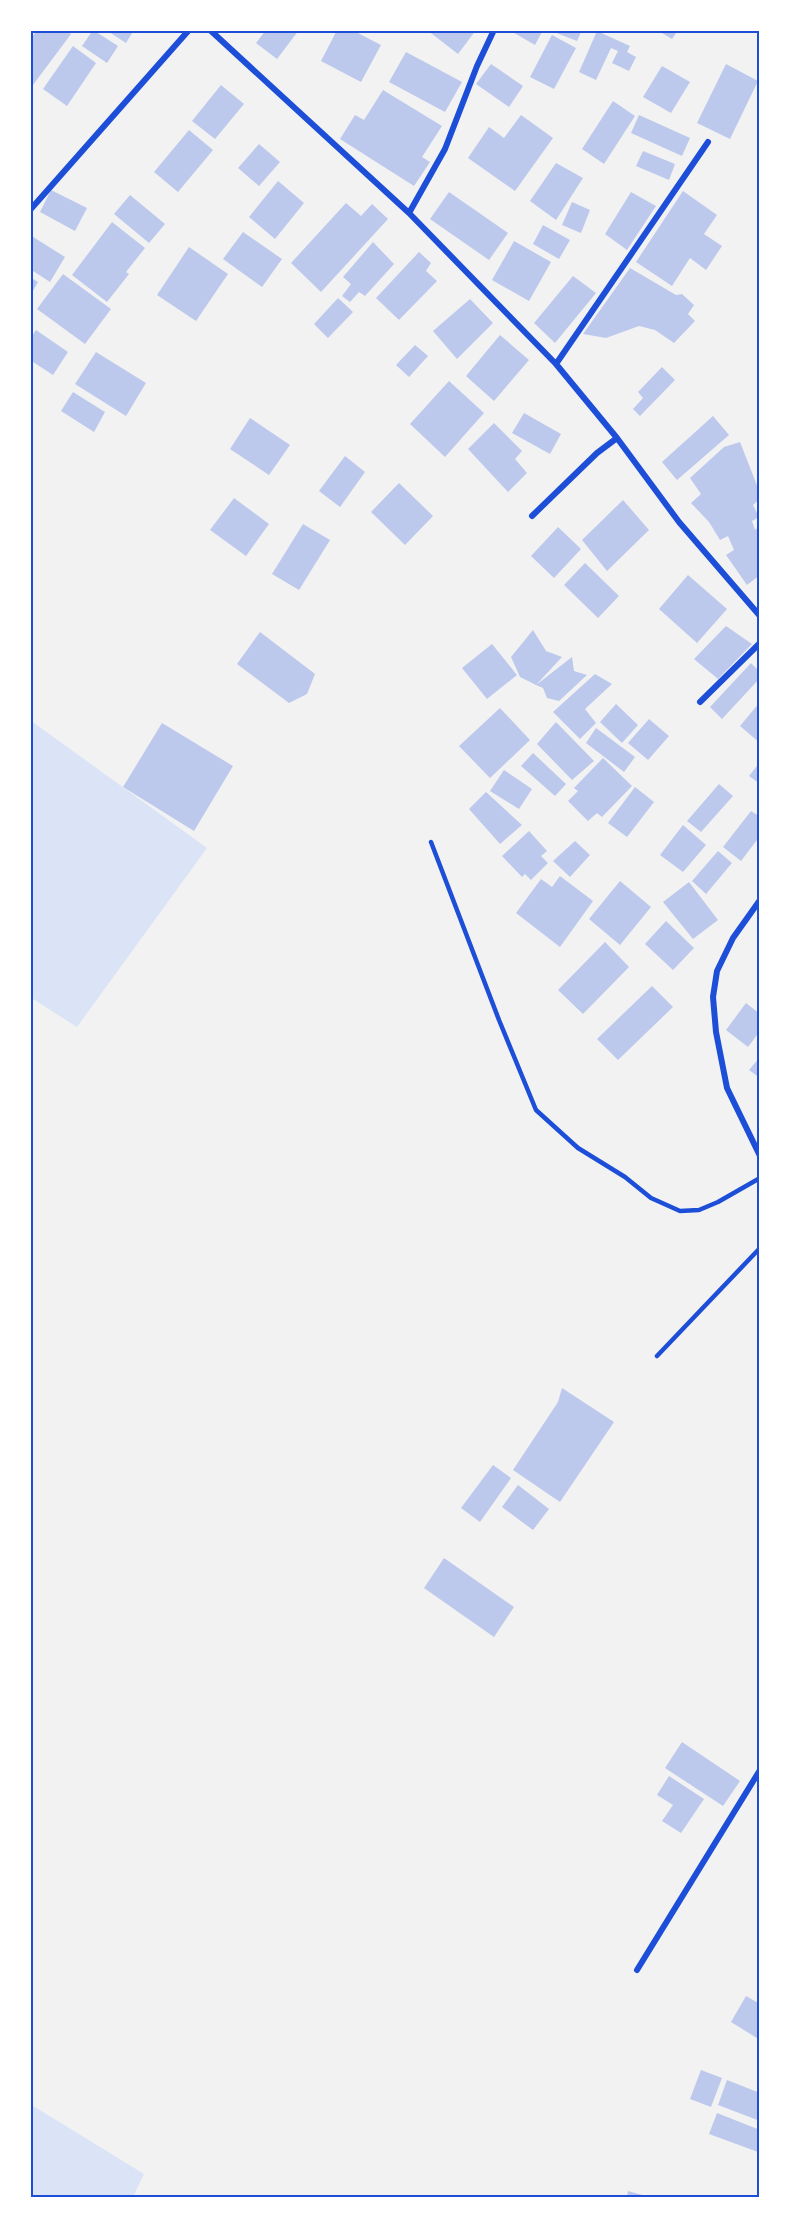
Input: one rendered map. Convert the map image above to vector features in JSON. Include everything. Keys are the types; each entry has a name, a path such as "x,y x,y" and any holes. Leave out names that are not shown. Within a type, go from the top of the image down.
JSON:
{"street":[{"path":"30,210 189,30"},
{"path":"210,30 409,213 556,364 617,438 680,522 760,616"},
{"path":"409,213 445,150 477,66 494,30"},
{"path":"556,364 708,142"},
{"path":"532,516 597,453 617,438"},
{"path":"700,702 760,643"},
{"path":"760,900 733,938 717,971 713,997 716,1032 727,1088 760,1156"},
{"path":"637,1970 760,1770"}],"lane":[{"path":"431,842 536,1110 578,1148 625,1177 651,1198 680,1211 699,1210 760,1178"},
{"path":"657,1356 760,1248"}],"shaded area":[{"path":"30,720 207,848 77,1027 30,997"},
{"path":"30,2104 144,2174 133,2197 30,2197"}],"building":[{"path":"37,30 65,30 71,34 30,89 30,40"},
{"path":"93,30 118,46 107,63 82,46"},
{"path":"106,30 134,30 126,43"},
{"path":"266,30 299,30 277,59 256,43"},
{"path":"337,30 352,30 381,45 361,82 321,61"},
{"path":"427,30 476,30 458,54"},
{"path":"509,30 543,30 535,45"},
{"path":"549,30 582,30 577,41"},
{"path":"657,30 678,30 672,39"},
{"path":"597,31 630,46 627,52 636,57 629,71 612,63 618,51 611,48 596,80 579,72"},
{"path":"552,35 576,48 554,89 530,77"},
{"path":"73,46 96,63 67,106 43,89"},
{"path":"406,52 462,82 445,112 389,82"},
{"path":"491,64 523,86 509,107 476,84"},
{"path":"726,64 758,81 730,139 697,123"},
{"path":"662,66 690,82 671,113 643,97"},
{"path":"221,85 244,104 215,139 192,121"},
{"path":"383,90 442,126 422,157 430,162 414,186 340,139 355,115 364,120"},
{"path":"613,101 635,116 604,164 582,149"},
{"path":"521,115 553,138 515,191 468,158 489,127 504,138"},
{"path":"639,115 690,138 682,156 631,133"},
{"path":"189,130 213,150 178,192 154,172"},
{"path":"259,144 280,162 259,186 238,168"},
{"path":"643,151 675,164 669,180 636,166"},
{"path":"556,163 583,178 556,220 530,201"},
{"path":"278,181 304,203 275,239 249,217"},
{"path":"51,190 87,208 75,231 40,212"},
{"path":"683,191 717,215 704,234 722,246 706,270 690,258 672,286 636,262"},
{"path":"449,192 508,233 489,260 430,219"},
{"path":"631,192 656,206 627,250 605,234"},
{"path":"130,195 165,224 149,243 114,214"},
{"path":"572,202 590,210 581,233 562,225"},
{"path":"346,203 361,216 372,204 388,219 321,292 291,263"},
{"path":"112,222 145,248 126,272 129,274 107,302 72,275"},
{"path":"543,225 570,240 559,259 533,244"},
{"path":"243,232 282,259 262,287 223,259"},
{"path":"30,235 65,257 50,282 30,269"},
{"path":"514,241 551,262 529,301 492,280"},
{"path":"373,242 394,264 365,296 359,292 350,302 342,296 351,284 343,277"},
{"path":"189,247 228,274 196,321 157,295"},
{"path":"419,252 431,263 426,271 437,281 399,320 376,298"},
{"path":"630,268 676,295 682,294 694,305 688,314 695,321 674,343 655,330 639,326 606,338 583,334"},
{"path":"63,274 111,309 85,344 37,309"},
{"path":"573,276 596,293 555,343 534,323"},
{"path":"30,277 38,282 30,296"},
{"path":"338,298 353,312 328,338 314,324"},
{"path":"470,299 493,323 457,359 433,331"},
{"path":"36,330 68,352 53,375 30,360 30,339"},
{"path":"500,335 529,360 494,401 466,376"},
{"path":"415,345 428,356 409,377 396,365"},
{"path":"96,352 146,383 126,416 75,384"},
{"path":"662,367 675,380 640,416 633,409 643,398 638,392"},
{"path":"449,381 484,413 445,457 410,424"},
{"path":"73,392 105,412 94,432 61,411"},
{"path":"524,413 561,434 550,454 512,433"},
{"path":"713,416 729,435 677,480 662,462"},
{"path":"250,418 290,445 269,475 230,449"},
{"path":"494,423 522,451 515,459 527,473 508,492 468,449"},
{"path":"740,442 760,493 760,499 753,505 759,517 752,521 755,530 760,525 760,575 747,585 726,555 734,550 728,536 720,540 709,522 691,503 701,494 690,478 724,447"},
{"path":"345,456 365,472 340,507 319,491"},
{"path":"399,483 433,516 405,545 371,512"},
{"path":"234,498 269,524 246,556 210,530"},
{"path":"623,500 649,530 607,571 582,540"},
{"path":"303,524 330,540 299,590 272,574"},
{"path":"558,527 581,549 554,578 531,556"},
{"path":"585,563 619,596 598,618 564,585"},
{"path":"688,575 727,609 697,643 659,609"},
{"path":"726,626 752,644 718,679 694,659"},
{"path":"533,630 546,651 562,657 536,685 520,677 511,657"},
{"path":"260,632 315,674 307,694 289,703 237,664"},
{"path":"492,644 517,675 487,699 462,668"},
{"path":"572,657 574,671 587,675 559,701 547,698 543,688 536,685"},
{"path":"751,663 760,672 760,678 722,719 710,707"},
{"path":"595,674 612,684 585,709 596,723 580,739 553,712"},
{"path":"760,702 760,743 740,726"},
{"path":"616,704 638,725 622,743 600,722"},
{"path":"500,708 530,740 490,778 459,746"},
{"path":"649,719 669,736 648,760 628,743"},
{"path":"556,722 594,761 572,780 537,744"},
{"path":"162,723 233,766 194,831 123,787"},
{"path":"596,728 635,757 624,772 586,743"},
{"path":"533,753 566,784 555,796 521,766"},
{"path":"603,758 632,786 602,817 597,813 588,821 568,801 578,791 574,788"},
{"path":"760,762 760,784 749,776"},
{"path":"504,770 532,789 519,809 490,791"},
{"path":"719,784 733,796 701,832 687,821"},
{"path":"635,787 654,802 627,837 608,823"},
{"path":"486,792 522,825 500,844 469,809"},
{"path":"751,811 760,817 760,836 741,861 723,847"},
{"path":"683,825 706,845 683,872 660,855"},
{"path":"529,831 547,851 541,856 548,863 531,880 525,874 522,877 502,856"},
{"path":"575,841 590,855 570,877 553,861"},
{"path":"718,851 732,863 706,894 692,881"},
{"path":"560,876 593,901 560,947 516,913 541,879 552,887"},
{"path":"620,881 651,907 620,945 589,919"},
{"path":"689,882 718,920 693,939 663,902"},
{"path":"666,921 694,948 673,970 645,944"},
{"path":"605,942 629,967 583,1014 558,990"},
{"path":"652,986 673,1007 618,1060 597,1039"},
{"path":"746,1003 760,1014 760,1031 748,1047 726,1030"},
{"path":"760,1057 760,1078 749,1070"},
{"path":"562,1388 614,1422 560,1502 513,1470 558,1402"},
{"path":"493,1465 511,1478 480,1522 461,1508"},
{"path":"518,1485 549,1509 533,1530 502,1507"},
{"path":"444,1558 514,1607 494,1637 424,1588"},
{"path":"682,1742 740,1781 723,1806 665,1768"},
{"path":"669,1776 704,1799 681,1833 662,1821 673,1805 657,1795"},
{"path":"746,1996 760,2004 760,2040 731,2022"},
{"path":"701,2070 722,2078 711,2107 690,2099"},
{"path":"727,2080 760,2093 760,2121 718,2105"},
{"path":"717,2113 760,2130 758,2152 709,2134"},
{"path":"628,2191 646,2196 646,2197 627,2197"}]}
